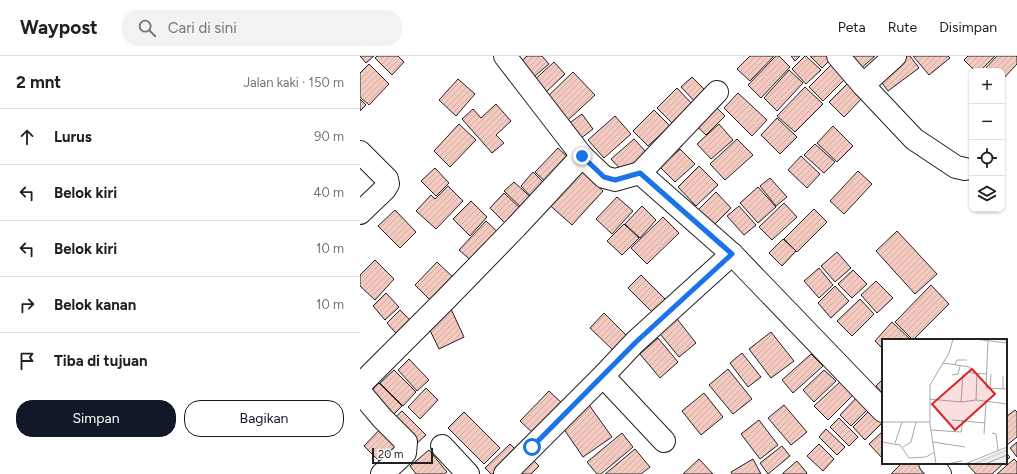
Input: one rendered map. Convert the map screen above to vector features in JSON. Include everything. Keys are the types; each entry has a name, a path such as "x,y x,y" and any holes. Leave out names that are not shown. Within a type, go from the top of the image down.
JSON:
{"street":[{"path":"505,56 582,156 604,177 615,180 640,173 718,92"},
{"path":"838,56 862,85 914,139 956,167 965,169"},
{"path":"862,85 895,56"},
{"path":"360,152 387,179 388,184 385,189 360,213"},
{"path":"360,385 516,227 582,156"},
{"path":"640,173 732,254 882,410"},
{"path":"505,474 636,342 732,254"},
{"path":"603,376 664,441"},
{"path":"360,392 382,418 406,442 405,453 382,474"},
{"path":"442,446 468,474"},
{"path":"931,464 940,474"}],"building":[{"path":"360,56 374,56 366,63"},
{"path":"377,56 398,56 404,62 392,75 375,58"},
{"path":"527,56 542,56 549,64 529,81 516,66"},
{"path":"750,56 774,56 750,81 737,69"},
{"path":"776,56 779,56 790,67 761,98 748,85"},
{"path":"791,56 800,56 795,61"},
{"path":"805,56 821,70 806,84 792,69"},
{"path":"810,56 834,56 822,68"},
{"path":"848,56 875,56 859,70"},
{"path":"905,56 910,56 919,68 888,91 877,76"},
{"path":"913,56 948,56 950,58 929,75"},
{"path":"968,56 995,56 983,68 972,68 964,60"},
{"path":"997,56 1017,57 1017,64 1005,77 1005,68 986,68"},
{"path":"554,62 565,74 544,94 532,82"},
{"path":"833,63 847,77 823,101 809,87"},
{"path":"369,64 389,84 369,105 360,97 360,73"},
{"path":"789,70 803,83 777,111 764,98"},
{"path":"573,72 595,95 567,121 545,99"},
{"path":"692,77 709,94 698,105 681,87"},
{"path":"458,79 475,94 456,116 439,100"},
{"path":"851,80 866,94 844,117 829,102"},
{"path":"805,87 823,104 795,132 777,116"},
{"path":"677,88 694,106 674,125 657,108"},
{"path":"738,93 767,120 752,136 724,108"},
{"path":"360,99 366,105 360,111"},
{"path":"711,102 725,116 706,135 692,122"},
{"path":"496,104 511,121 496,135 504,143 492,153 462,119 473,109 481,118"},
{"path":"654,110 670,126 648,146 633,131"},
{"path":"582,114 593,129 576,142 564,127"},
{"path":"615,116 631,134 604,158 588,140"},
{"path":"777,118 797,137 780,154 761,135"},
{"path":"459,124 476,140 450,167 434,151"},
{"path":"719,124 733,140 711,159 697,144"},
{"path":"833,126 853,146 837,162 817,143"},
{"path":"634,139 647,153 625,174 611,159"},
{"path":"737,139 753,155 725,180 710,164"},
{"path":"815,144 835,162 824,173 804,155"},
{"path":"558,148 573,162 550,186 535,172"},
{"path":"680,149 695,164 675,182 660,167"},
{"path":"801,156 820,174 807,188 788,170"},
{"path":"576,166 603,191 572,225 545,201"},
{"path":"699,166 718,185 696,206 678,187"},
{"path":"435,168 449,183 436,196 421,181"},
{"path":"858,171 872,184 844,214 830,201"},
{"path":"533,172 547,186 534,200 521,186"},
{"path":"770,178 787,197 776,206 760,186"},
{"path":"514,182 536,202 526,212 504,191"},
{"path":"448,186 463,201 436,229 416,211 431,195 435,199"},
{"path":"758,187 776,207 758,223 740,203"},
{"path":"716,192 731,208 713,226 697,211"},
{"path":"504,193 524,212 509,227 490,208"},
{"path":"617,197 633,211 612,234 596,219"},
{"path":"471,201 487,217 470,236 453,219"},
{"path":"784,203 797,217 772,240 759,227"},
{"path":"642,206 656,220 640,238 625,224"},
{"path":"739,206 756,225 744,235 727,216"},
{"path":"814,209 827,222 797,252 784,239"},
{"path":"395,210 416,232 400,248 378,226"},
{"path":"663,217 679,233 647,264 631,248"},
{"path":"486,221 501,235 474,263 459,250"},
{"path":"624,224 639,238 622,255 607,241"},
{"path":"897,231 937,274 915,294 876,251"},
{"path":"783,239 796,251 782,266 769,253"},
{"path":"837,252 851,268 835,282 821,266"},
{"path":"375,260 394,279 375,300 360,286 360,275"},
{"path":"437,262 457,281 434,304 415,285"},
{"path":"819,268 833,285 819,298 804,281"},
{"path":"853,270 867,284 852,298 838,284"},
{"path":"641,275 669,303 656,316 628,288"},
{"path":"876,281 893,298 877,313 861,295"},
{"path":"931,285 949,304 914,339 912,339 895,322"},
{"path":"835,286 849,301 831,318 818,303"},
{"path":"386,293 399,307 385,320 373,306"},
{"path":"860,299 874,314 852,336 837,321"},
{"path":"451,309 464,337 439,349 426,322"},
{"path":"400,310 415,325 401,339 387,323"},
{"path":"604,313 630,339 616,353 590,328"},
{"path":"674,315 696,343 679,357 656,329"},
{"path":"892,322 910,339 882,339 882,348 875,341"},
{"path":"771,332 794,361 771,378 749,349"},
{"path":"658,338 678,362 660,378 640,354"},
{"path":"742,353 761,377 748,387 730,363"},
{"path":"811,354 823,366 793,393 782,380"},
{"path":"409,359 429,380 417,391 398,370"},
{"path":"728,369 752,399 733,414 709,385"},
{"path":"394,370 416,392 403,406 380,383"},
{"path":"824,370 836,381 814,402 803,390"},
{"path":"882,380 882,393 876,386"},
{"path":"840,382 853,395 828,420 814,406"},
{"path":"379,383 402,406 389,419 366,396"},
{"path":"426,388 438,400 420,419 408,407"},
{"path":"549,391 565,406 536,436 520,421"},
{"path":"704,393 723,417 701,435 682,411"},
{"path":"859,395 870,407 851,426 840,415"},
{"path":"587,402 612,437 583,457 559,422"},
{"path":"784,405 807,432 791,445 768,418"},
{"path":"874,406 882,415 882,423 865,440 853,427"},
{"path":"1015,410 1017,412 1017,437 1007,445 1007,416"},
{"path":"402,411 426,435 414,446 391,421"},
{"path":"464,412 500,448 484,464 448,428"},
{"path":"839,418 858,437 849,446 830,427"},
{"path":"759,420 778,445 760,459 741,434"},
{"path":"382,427 400,448 381,463 364,446"},
{"path":"826,429 845,447 837,455 819,437"},
{"path":"882,432 882,458 869,444"},
{"path":"622,433 633,447 601,474 597,474 587,462"},
{"path":"1017,442 1017,457 1010,448"},
{"path":"510,444 520,454 500,474 491,474 485,468"},
{"path":"819,444 834,459 823,471 807,456"},
{"path":"782,446 790,456 768,474 760,463"},
{"path":"635,449 650,467 641,474 605,474"},
{"path":"429,450 447,472 444,474 416,474 410,466"},
{"path":"528,455 539,466 531,474 508,474"},
{"path":"699,459 713,474 683,474"},
{"path":"753,459 761,474 732,474 731,472"},
{"path":"1014,459 1017,462 1017,474 997,474"},
{"path":"797,461 807,473 806,474 782,474"},
{"path":"901,464 923,464 932,474 891,474"},
{"path":"967,464 1003,464 992,474 976,474"}],"route":[{"path":"532,447 636,342 732,254 640,173 615,180 604,177 582,156"}]}
